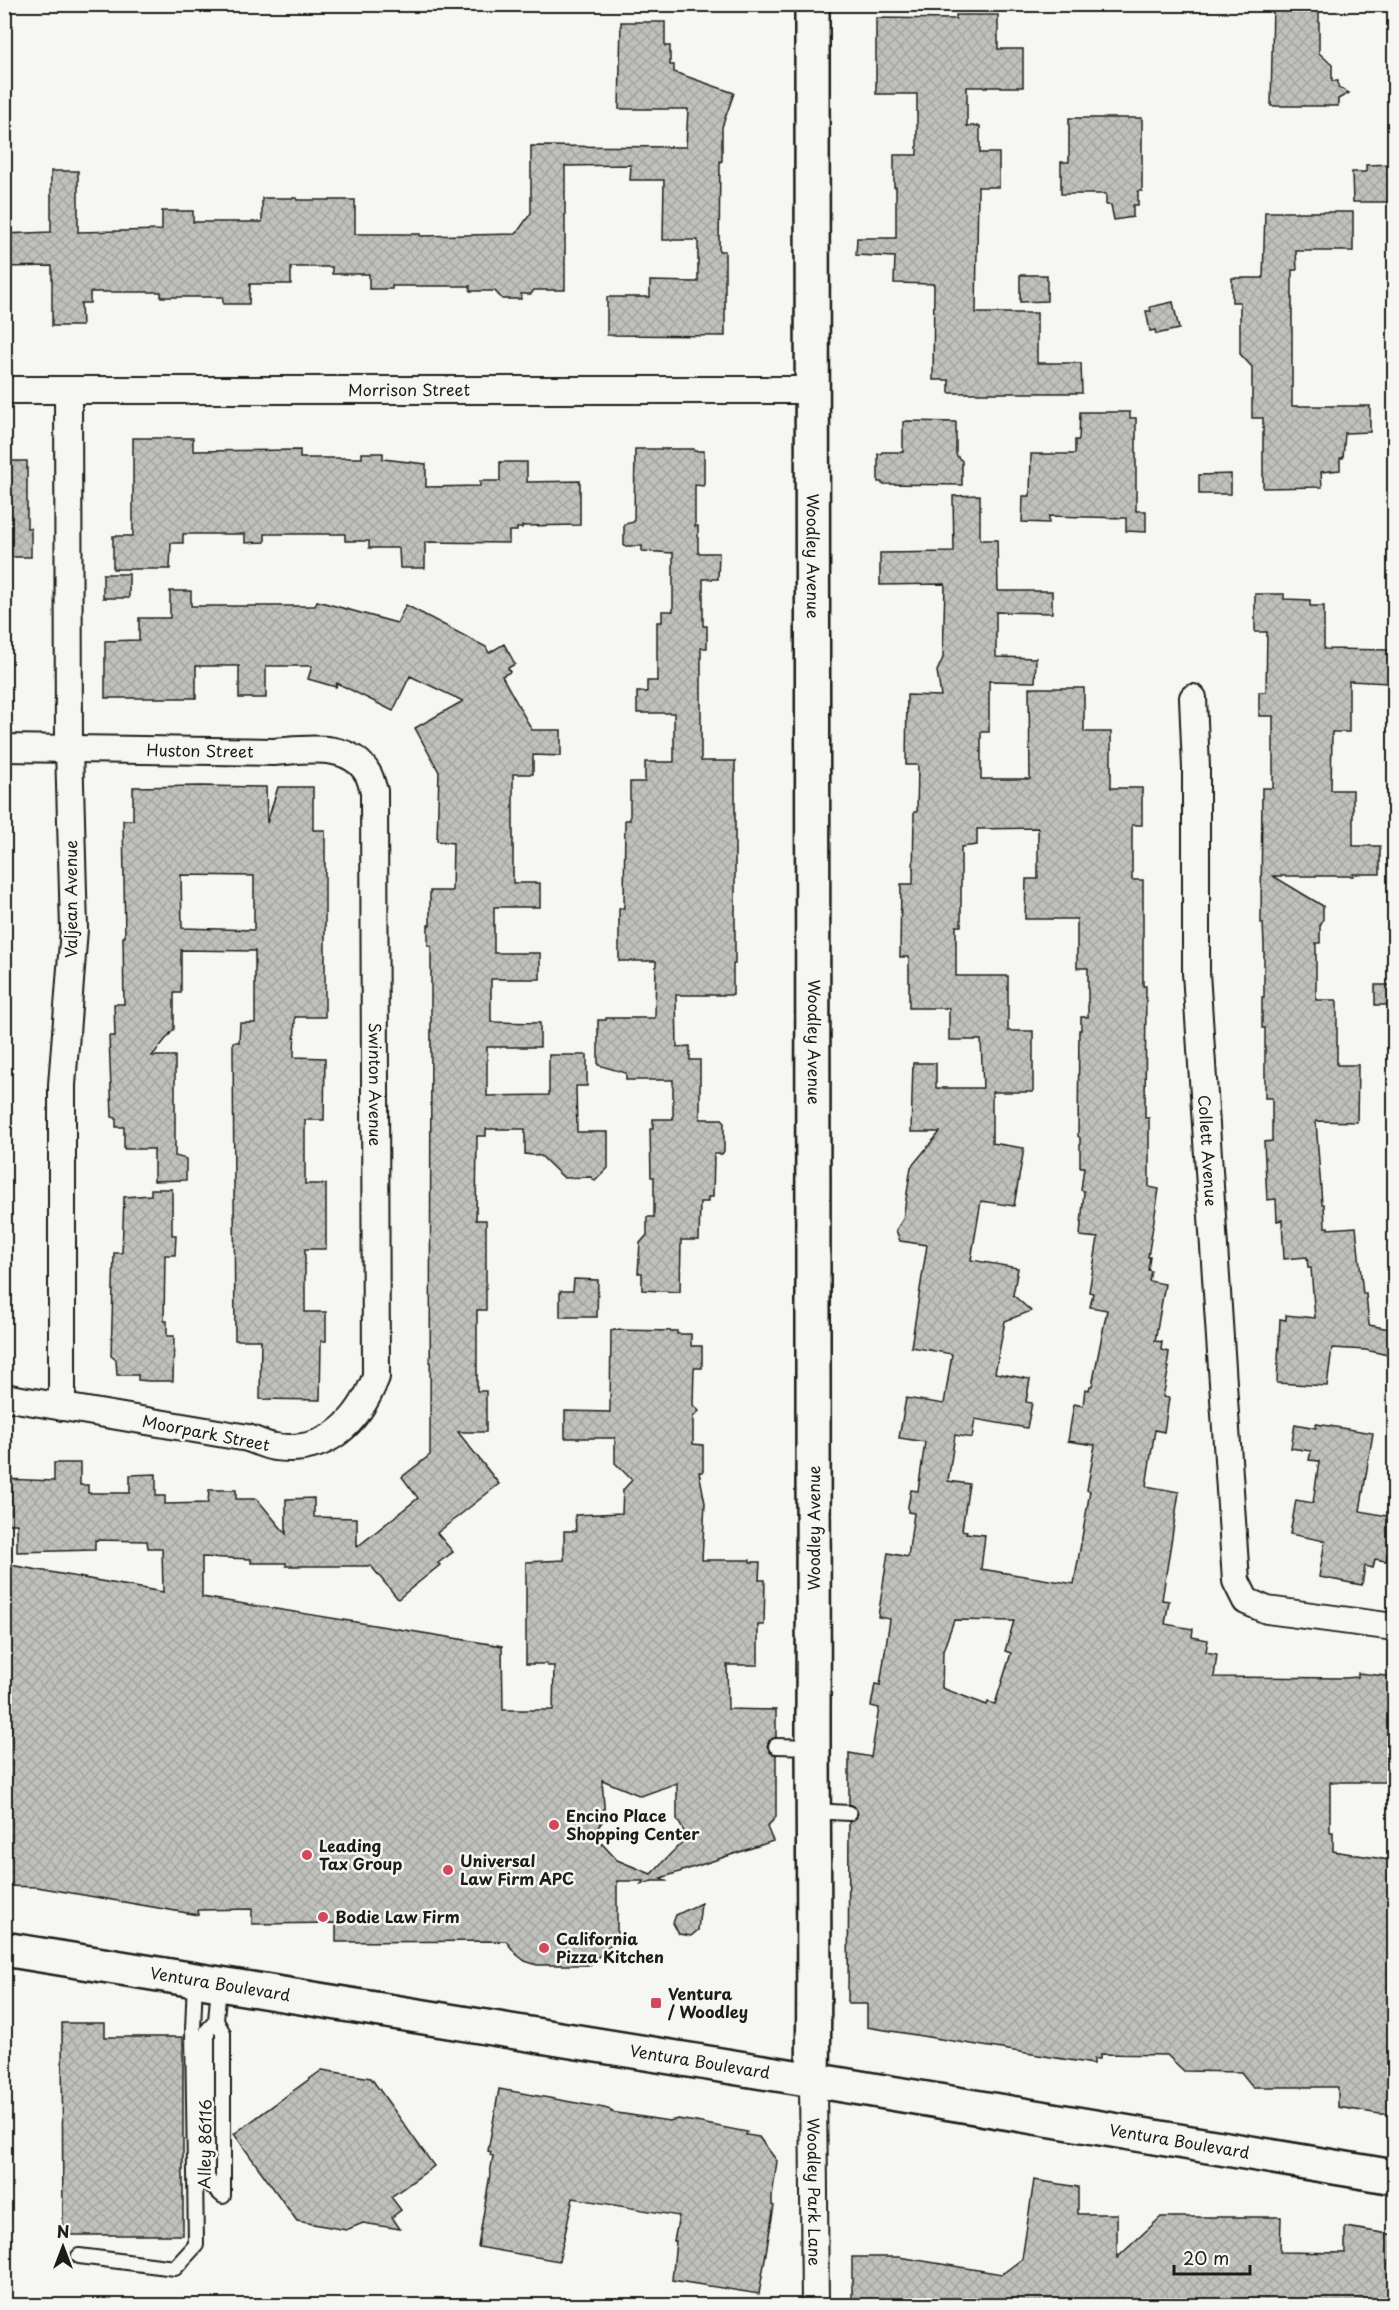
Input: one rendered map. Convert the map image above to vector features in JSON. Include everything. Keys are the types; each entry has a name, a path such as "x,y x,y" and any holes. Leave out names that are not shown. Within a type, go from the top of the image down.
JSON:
{"street":[{"name":"Woodley Avenue","path":"812,4 813,1811 815,1939 813,2080"},
{"name":"Morrison Street","path":"4,390 812,390"},
{"name":"Valjean Avenue","path":"62,1407 62,1085 74,929 69,748 68,390"},
{"name":"Collett Avenue","path":"1193,698 1196,768 1196,973 1236,1581 1246,1601 1267,1610 1395,1627"},
{"name":"Huston Street","path":"4,748 337,751 354,758 361,765 368,773 374,791"},
{"name":"Swinton Avenue","path":"374,791 376,1377"},
{"name":"Moorpark Street","path":"4,1397 248,1438 274,1447 308,1447 343,1430 369,1396 376,1377"},
{"name":"Ventura Boulevard","path":"4,1949 1395,2177"},
{"name":"Woodley Park Lane","path":"813,2080 814,2306"}],"lane":[{"path":"776,1746 813,1747"},
{"path":"813,1811 849,1813"},
{"path":"79,2256 175,2268 196,2245 193,2029 207,1982"},
{"name":"Alley 86116","path":"207,1982 216,2021 223,2033 224,2196 213,2187 207,2177 207,2031 216,2021"}],"building":[{"path":"1273,4 1319,4 1319,53 1332,65 1332,81 1338,81 1338,87 1349,93 1338,99 1338,106 1271,106"},
{"path":"956,15 998,15 998,49 1023,49 1023,87 967,87 967,126 980,126 980,153 999,153 999,187 978,187 976,313 1037,313 1037,363 1081,363 1082,393 949,393 949,380 933,380 934,284 894,283 895,257 856,255 857,238 896,238 894,155 917,155 917,94 876,94 876,18 956,19"},
{"path":"621,22 665,22 665,46 670,46 670,65 674,65 674,72 734,93 722,127 722,161 720,161 719,251 725,251 725,336 607,335 607,297 650,297 650,281 698,282 698,240 663,240 664,180 630,180 631,165 565,166 565,290 534,290 531,294 521,294 521,299 502,299 495,291 470,291 470,286 392,286 392,289 369,289 369,274 332,274 332,267 291,267 291,284 250,284 249,304 223,304 223,297 161,297 161,292 90,292 90,303 81,303 82,326 52,326 52,266 4,267 4,234 51,232 51,171 78,171 78,232 162,230 162,211 193,211 193,222 262,222 262,198 297,198 297,200 355,200 355,234 420,234 420,236 516,234 531,213 531,146 686,147 688,109 619,109"},
{"path":"1069,118 1142,118 1142,191 1138,191 1138,205 1133,205 1133,217 1114,220 1111,205 1106,205 1106,194 1061,194 1061,162 1069,162"},
{"path":"1395,164 1395,202 1353,202 1352,172 1366,172 1366,165"},
{"path":"1265,212 1353,212 1353,251 1296,251 1297,270 1292,270 1292,406 1370,406 1370,432 1345,433 1340,470 1321,472 1322,487 1263,488 1263,418 1252,418 1252,367 1240,354 1240,302 1232,302 1232,278 1263,278"},
{"path":"1020,275 1047,275 1047,301 1020,302"},
{"path":"1173,302 1179,329 1156,334 1155,330 1150,331 1146,311 1151,311 1150,307"},
{"path":"1080,412 1130,412 1130,418 1136,418 1136,511 1146,511 1146,532 1126,531 1126,518 1049,516 1049,523 1022,522 1023,496 1030,496 1031,454 1075,454 1075,440 1079,440"},
{"path":"903,422 956,422 956,455 962,461 962,485 882,484 878,482 878,454 903,452"},
{"path":"133,438 193,438 193,451 300,450 300,458 362,458 362,453 383,453 383,459 426,464 426,487 480,486 480,481 500,481 500,462 527,462 527,482 580,481 580,525 522,526 522,528 517,528 517,531 509,531 509,543 425,542 425,568 400,568 399,548 369,548 369,541 345,541 345,534 265,534 265,542 245,543 245,534 183,534 183,543 171,543 170,569 113,569 113,536 133,536"},
{"path":"635,449 704,451 704,486 695,485 695,526 698,526 698,553 719,553 718,579 703,579 703,626 707,626 707,648 701,648 701,761 735,761 733,995 676,995 677,1047 690,1046 690,1060 700,1060 700,1119 722,1119 724,1121 724,1151 722,1154 714,1154 713,1197 708,1197 708,1202 700,1202 699,1240 681,1240 680,1292 642,1290 642,1273 638,1273 640,1243 647,1235 647,1217 654,1217 654,1177 651,1177 650,1129 653,1129 653,1119 673,1119 673,1080 626,1080 626,1073 598,1065 598,1020 655,1018 656,961 619,961 619,908 624,908 625,820 630,820 630,782 645,782 645,762 674,762 674,713 637,713 637,692 647,692 647,681 657,681 657,622 662,622 662,611 673,611 673,553 642,551 642,546 624,546 624,524 634,522"},
{"path":"4,461 27,461 27,528 31,528 31,557 4,557"},
{"path":"1231,474 1231,494 1199,494 1199,475"},
{"path":"980,495 980,540 997,540 998,591 1052,591 1052,613 996,612 996,657 1036,658 1035,682 989,681 989,732 981,732 981,779 1030,779 1029,688 1084,688 1084,732 1111,732 1111,788 1142,788 1142,825 1132,825 1132,880 1143,880 1143,986 1146,986 1145,1118 1149,1118 1149,1187 1159,1189 1148,1270 1151,1271 1149,1281 1165,1284 1155,1341 1162,1342 1161,1350 1169,1352 1167,1367 1169,1367 1163,1397 1169,1398 1164,1432 1155,1430 1146,1486 1179,1492 1162,1600 1169,1601 1165,1624 1193,1629 1192,1637 1208,1640 1206,1652 1217,1654 1214,1677 1345,1678 1358,1677 1358,1673 1395,1677 1395,1782 1330,1782 1330,1832 1333,1832 1333,1851 1395,1861 1395,2114 1380,2114 1338,2107 1338,2087 1253,2087 1241,2072 1184,2071 1167,2055 1100,2054 1100,2059 1094,2059 1094,2064 867,2027 867,2004 848,2004 849,1822 856,1818 858,1813 854,1806 849,1804 849,1753 871,1757 879,1708 871,1706 875,1684 880,1685 890,1619 878,1617 888,1553 908,1557 914,1513 908,1512 908,1506 911,1490 918,1491 925,1442 899,1438 906,1398 944,1404 952,1354 911,1347 927,1245 900,1241 896,1230 903,1219 911,1167 940,1132 911,1132 913,1063 936,1063 936,1088 983,1088 981,1040 949,1040 949,1008 909,1008 909,957 900,957 901,884 913,884 914,812 917,812 918,765 906,765 907,695 941,696 937,671 943,658 945,584 880,585 880,553 954,552 953,496","holes":["1038,828 1038,879 1026,879 1025,919 1077,919 1077,968 1088,968 1088,1017 1081,1017 1081,1030 1079,1030 1078,1136 1080,1138 1080,1167 1084,1167 1080,1236 1098,1238 1089,1292 1093,1293 1090,1307 1107,1310 1092,1386 1089,1390 1085,1389 1083,1406 1074,1404 1068,1441 1095,1445 1087,1490 1090,1491 1074,1584 981,1569 985,1535 966,1533 967,1531 962,1530 969,1484 948,1481 955,1435 972,1438 975,1419 1027,1428 1032,1403 1026,1402 1030,1379 995,1373 1005,1321 1031,1311 1013,1295 1018,1268 971,1260 981,1201 1014,1206 1024,1148 992,1143 992,1092 1033,1092 1033,1031 1008,1031 1008,976 956,976 956,926 961,926 961,847 977,845 977,829","954,1620 1014,1621 1005,1651 1011,1653 995,1704 988,1702 987,1705 942,1688 943,1651"]},
{"path":"103,574 129,574 129,598 103,598"},
{"path":"170,591 191,591 191,606 315,606 317,601 397,623 406,605 486,647 489,653 504,644 515,664 508,668 510,672 502,676 532,730 561,730 561,756 533,755 533,774 513,774 513,883 540,883 540,907 494,907 494,953 540,953 540,979 491,979 491,1022 540,1023 540,1047 487,1047 487,1096 549,1095 549,1055 587,1055 587,1086 576,1086 577,1132 608,1132 608,1168 595,1181 591,1177 564,1178 541,1156 525,1154 525,1129 486,1129 486,1136 477,1136 476,1220 486,1220 486,1310 477,1310 477,1391 486,1391 486,1432 458,1432 499,1484 437,1533 453,1552 398,1599 371,1566 286,1566 286,1563 251,1563 251,1559 202,1557 202,1597 502,1646 503,1710 553,1710 554,1666 526,1664 526,1562 564,1560 564,1531 576,1531 575,1515 622,1513 623,1490 632,1480 615,1463 615,1438 565,1438 565,1411 610,1412 611,1330 677,1331 677,1334 691,1334 691,1346 702,1346 702,1368 694,1368 693,1405 699,1411 693,1417 693,1444 703,1445 703,1472 699,1472 705,1503 702,1560 760,1562 759,1580 765,1580 764,1625 758,1625 758,1665 727,1665 728,1709 776,1710 776,1737 769,1741 767,1746 771,1753 776,1755 776,1817 767,1827 773,1841 661,1878 666,1881 652,1881 640,1885 644,1881 617,1881 617,1938 590,1965 537,1965 525,1961 506,1941 336,1942 336,1923 252,1924 252,1909 198,1910 199,1915 37,1887 4,1886 4,1564 163,1592 162,1548 148,1548 147,1541 95,1540 95,1550 17,1552 17,1524 4,1524 4,1479 54,1481 54,1463 80,1463 80,1485 88,1485 88,1493 130,1493 130,1475 156,1474 156,1496 165,1496 165,1504 208,1503 209,1490 236,1490 236,1499 257,1499 286,1534 286,1499 314,1498 314,1517 357,1518 357,1547 418,1498 402,1477 430,1455 431,946 428,946 428,925 430,925 430,891 452,891 453,843 437,841 439,772 415,728 463,701 410,676 393,711 337,683 336,687 308,679 312,666 266,666 266,698 239,698 239,666 196,666 196,698 105,698 105,641 139,640 139,618 170,618","holes":["602,1780 641,1796 677,1783 677,1819 687,1837 651,1874 617,1860 593,1834 605,1818"]},
{"path":"1255,594 1284,594 1284,599 1310,600 1310,606 1324,606 1324,649 1390,650 1389,683 1349,681 1349,732 1332,732 1331,790 1353,790 1353,846 1380,846 1380,874 1273,876 1323,906 1320,943 1316,943 1316,1000 1336,1000 1337,1002 1337,1065 1358,1065 1357,1122 1316,1121 1325,1227 1328,1229 1356,1227 1363,1294 1366,1294 1369,1325 1395,1330 1392,1356 1366,1350 1332,1348 1327,1386 1277,1383 1280,1319 1286,1320 1286,1315 1315,1318 1311,1268 1308,1268 1307,1257 1284,1259 1282,1220 1277,1221 1276,1199 1267,1200 1264,1142 1272,1141 1272,1098 1265,1098 1265,1028 1262,1028 1264,946 1263,923 1261,923 1262,788 1273,788 1273,716 1259,716 1259,692 1266,692 1267,632 1255,632"},
{"path":"133,787 266,787 267,823 278,787 313,787 313,830 325,830 325,1017 295,1017 294,1057 325,1058 324,1120 305,1120 305,1184 326,1184 326,1249 305,1249 305,1312 326,1312 326,1341 321,1341 320,1400 260,1399 261,1340 235,1340 233,1042 239,1042 240,1023 255,1023 255,951 181,950 181,993 174,993 174,1029 152,1056 175,1056 175,1156 186,1159 186,1180 154,1181 154,1149 124,1149 124,1127 116,1127 116,1118 112,1117 109,1036 115,1036 114,1004 124,1004 123,820 133,820","holes":["181,875 254,876 254,930 182,928"]},
{"path":"1375,985 1395,985 1395,1005 1375,1005"},
{"path":"151,1189 172,1189 172,1235 176,1235 175,1255 165,1255 164,1321 167,1321 167,1336 174,1336 173,1381 138,1380 138,1375 117,1375 116,1360 111,1356 114,1253 122,1253 124,1197 151,1195"},
{"path":"574,1279 598,1280 597,1317 560,1317 560,1291 573,1291"},
{"path":"1295,1424 1316,1428 1316,1424 1373,1433 1360,1511 1393,1517 1386,1561 1375,1559 1373,1568 1365,1566 1362,1585 1319,1577 1325,1541 1290,1534 1296,1500 1313,1503 1319,1461 1309,1460 1311,1451 1291,1448"},
{"path":"701,1903 698,1930 691,1936 679,1934 673,1923 676,1915"},
{"path":"62,2023 105,2023 105,2037 183,2037 183,2235 63,2235"},
{"path":"322,2070 371,2078 434,2166 391,2197 401,2210 392,2217 400,2229 363,2223 346,2230 297,2221 234,2134"},
{"path":"499,2089 604,2108 611,2112 669,2121 678,2119 696,2122 747,2132 746,2135 759,2137 777,2161 772,2197 774,2206 759,2294 672,2280 676,2241 674,2241 679,2216 573,2198 559,2261 478,2247 493,2156 488,2151"},
{"path":"1034,2180 1078,2187 1078,2214 1117,2214 1117,2258 1161,2217 1281,2217 1280,2252 1345,2253 1345,2227 1395,2235 1395,2306 852,2306 852,2257 899,2257 1002,2274 1022,2259"}],"place":[{"name":"Encino Place Shopping Center","path":"554,1825"},
{"name":"Leading Tax Group","path":"307,1855"},
{"name":"Universal Law Firm APC","path":"448,1870"},
{"name":"Bodie Law Firm","path":"323,1917"},
{"name":"California Pizza Kitchen","path":"544,1948"},
{"name":"Ventura / Woodley","path":"656,2003"}]}
